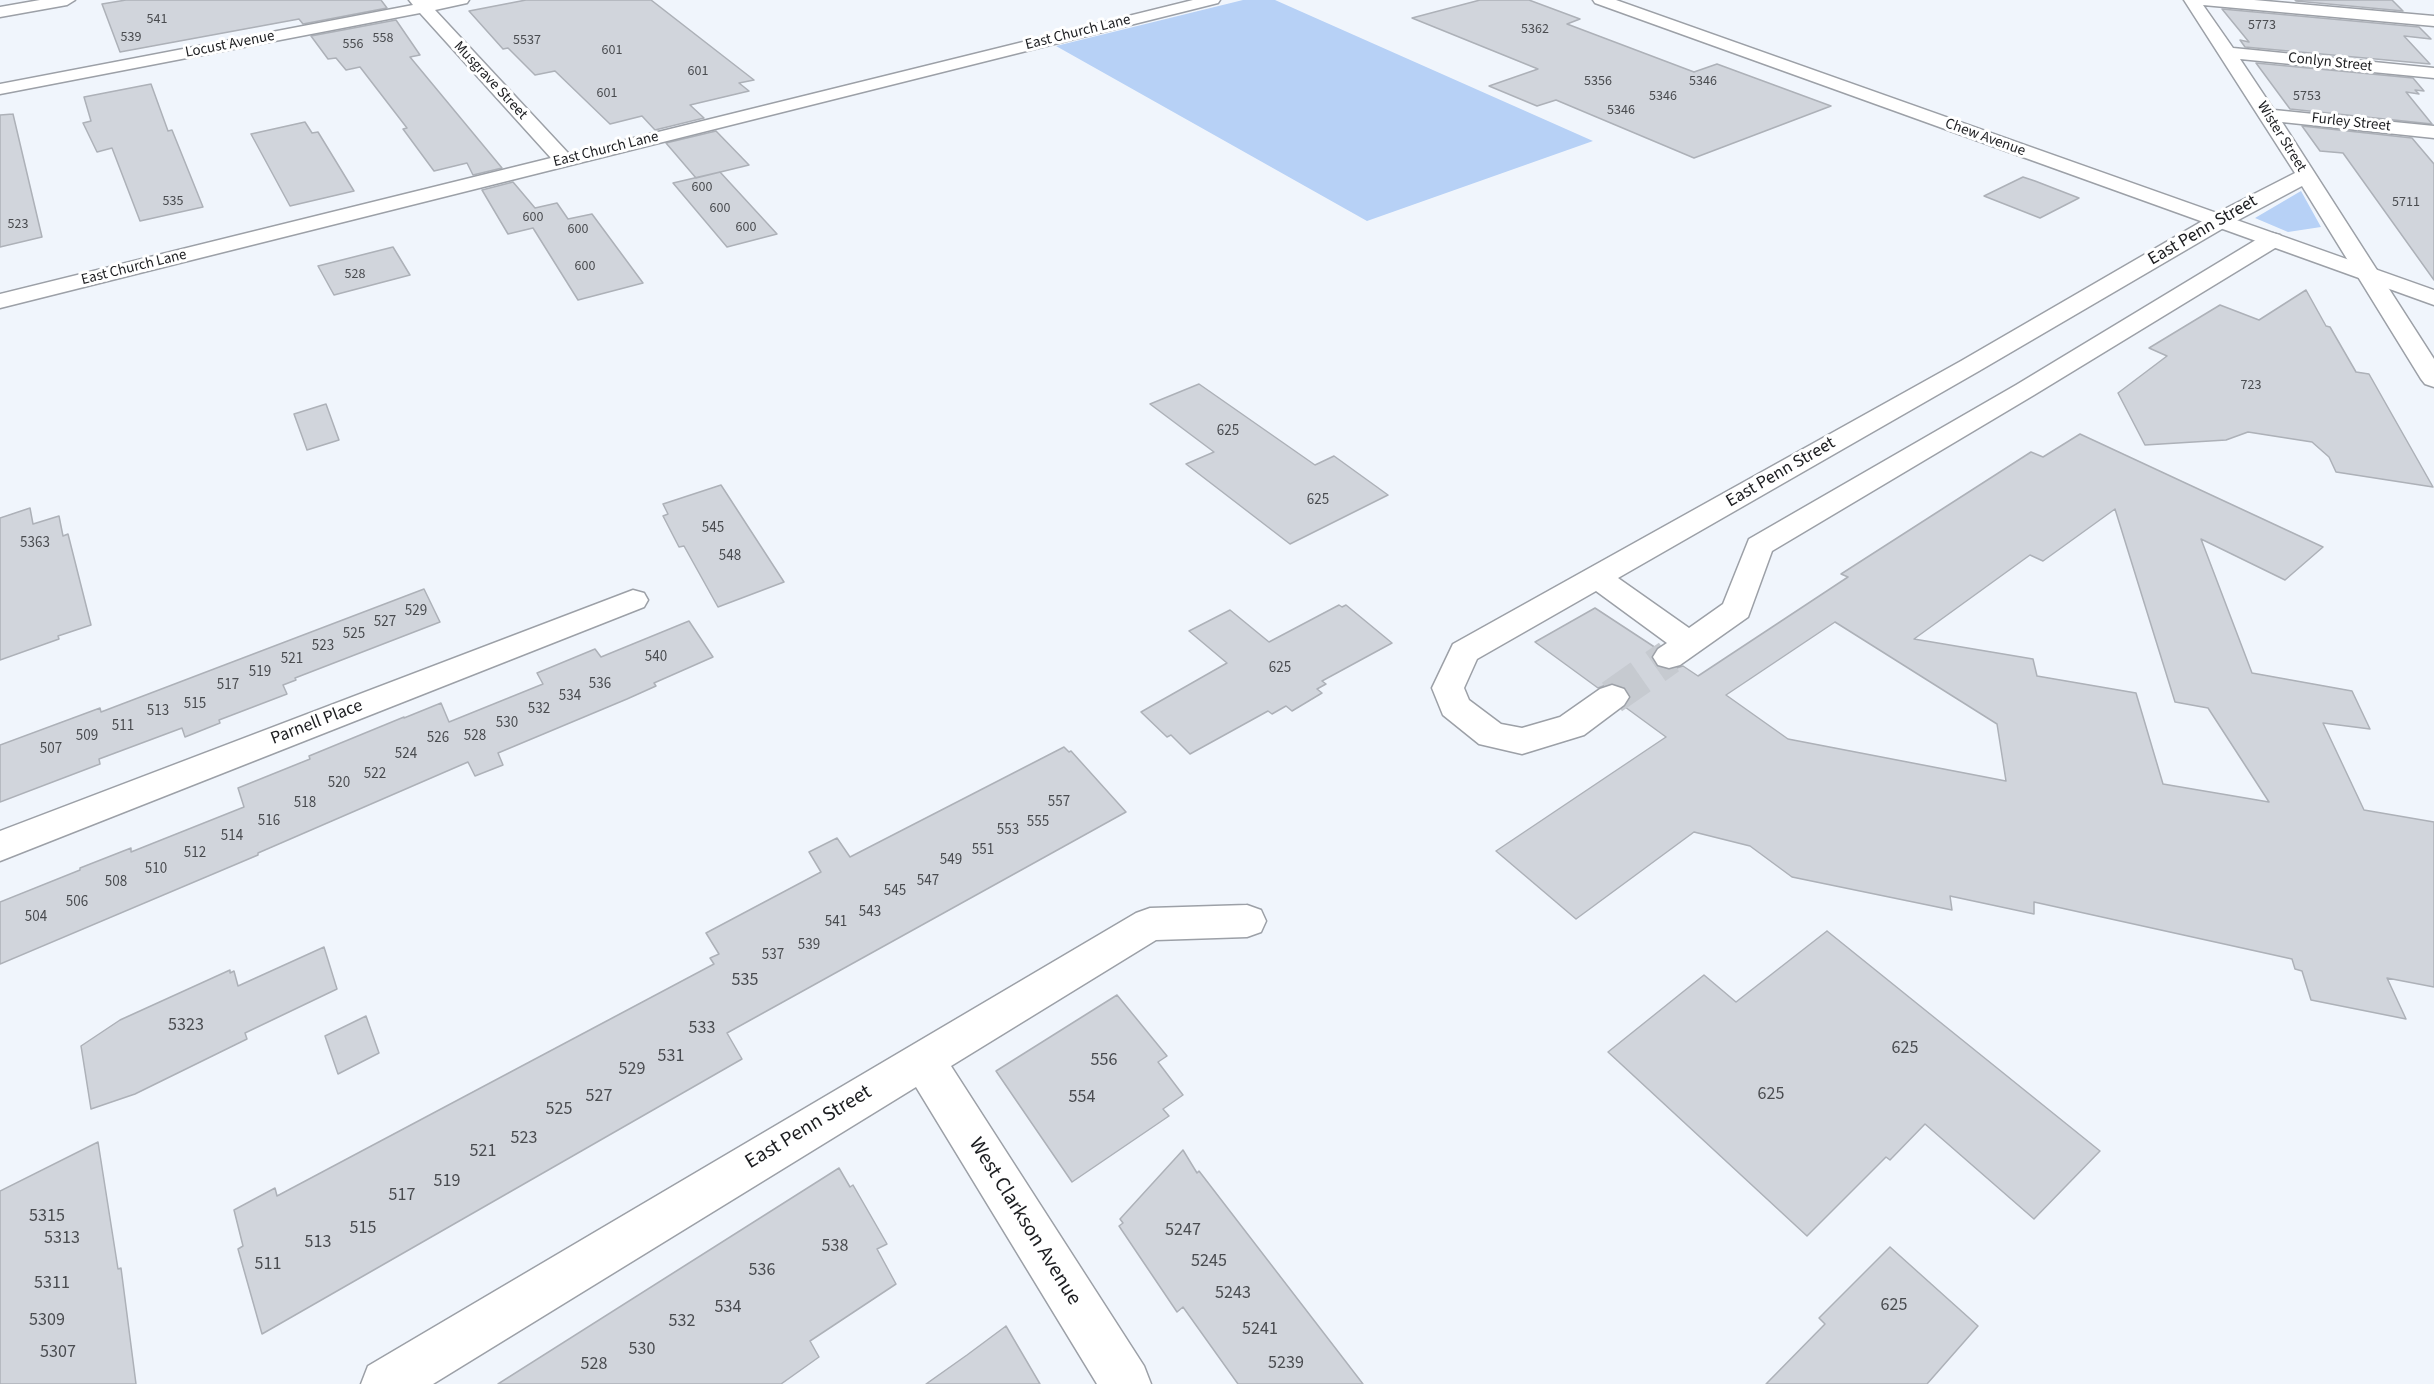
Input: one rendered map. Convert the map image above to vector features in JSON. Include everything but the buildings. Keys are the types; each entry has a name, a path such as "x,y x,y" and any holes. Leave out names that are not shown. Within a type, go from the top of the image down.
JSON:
{"street":[{"path":"0,12 67,0"},
{"name":"Locust Avenue","path":"0,89 421,4 461,0"},
{"name":"East Church Lane","path":"0,301 1212,0"},
{"name":"Chew Avenue","path":"1602,0 2434,298"},
{"name":"Wister Street","path":"2192,0 2268,115 2434,380"},
{"path":"2201,0 2434,21"},
{"name":"Musgrave Street","path":"421,4 564,160"},
{"name":"Conlyn Street","path":"2226,53 2434,73"},
{"name":"Furley Street","path":"2268,115 2434,132"},
{"name":"East Penn Street","path":"1611,697 1572,726 1522,741 1491,735 1455,707 1448,688 1464,652 1970,366 2219,221 2286,184 2306,176"},
{"path":"1597,577 1679,650 1737,610 1759,546 2036,384 2272,240"},
{"path":"2407,337 2434,340"},
{"name":"Parnell Place","path":"0,846 633,600"},
{"name":"East Penn Street","path":"386,1384 1150,924 1247,921"},
{"name":"West Clarkson Avenue","path":"923,1060 1126,1384"}],"shaded area":[{"path":"1243,0 1275,0 1593,141 1367,221 1056,46"},
{"path":"2301,191 2321,227 2288,232 2255,218"}],"tunnel":[{"path":"1612,697 1669,657"}]}
